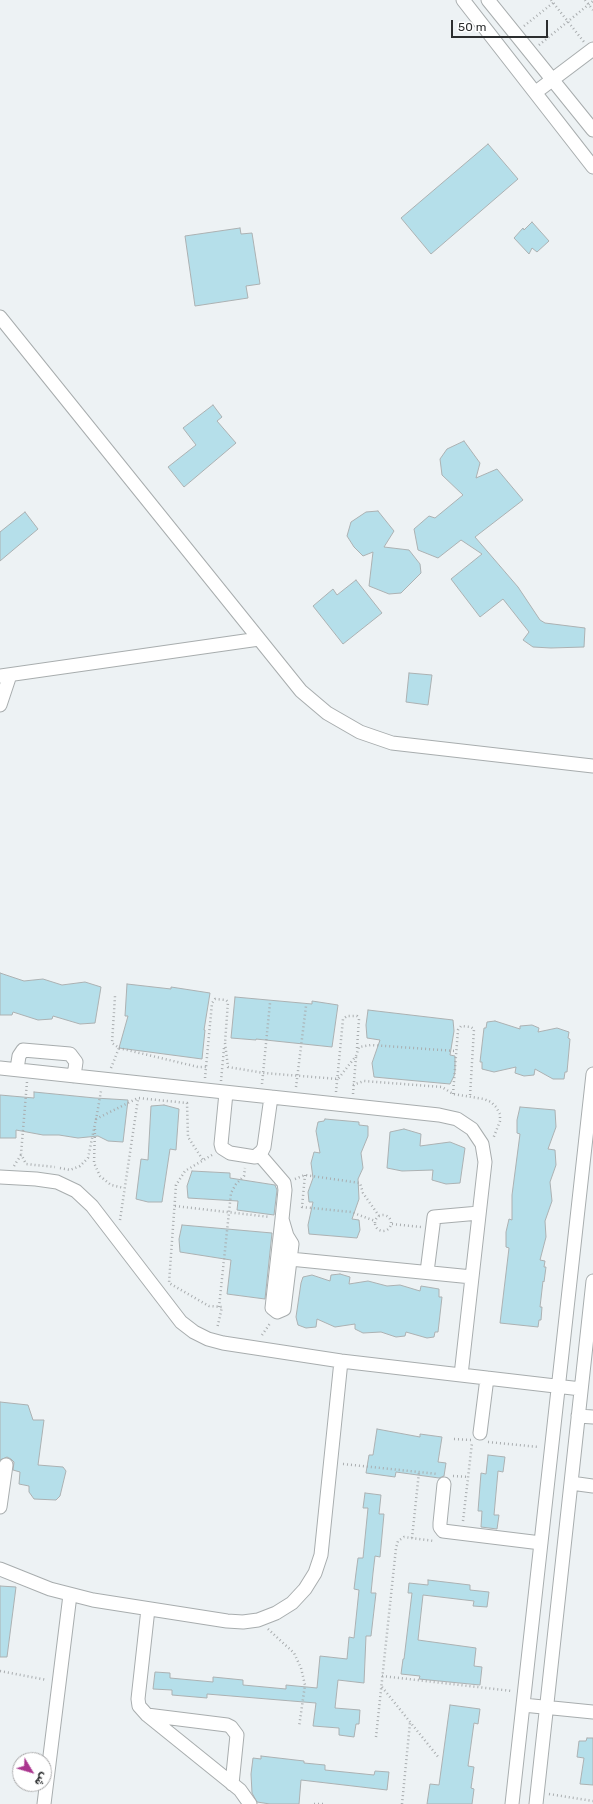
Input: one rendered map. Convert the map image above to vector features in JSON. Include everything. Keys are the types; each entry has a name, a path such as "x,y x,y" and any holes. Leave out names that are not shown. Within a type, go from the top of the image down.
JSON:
{"street":[{"path":"463,0 593,167"},
{"path":"488,0 593,130"},
{"path":"536,92 592,49"},
{"path":"0,317 301,691 327,713 360,732 392,743 593,766"},
{"path":"0,705 5,675 259,639"},
{"path":"22,1070 19,1056 23,1050 70,1054 76,1062 74,1076"},
{"path":"0,1068 439,1115 457,1119 472,1129 482,1144 485,1162 461,1375"},
{"path":"512,1804 593,1074"},
{"path":"223,1092 222,1148 230,1153 253,1155 284,1183 282,1219 285,1267"},
{"path":"253,1155 264,1147 266,1097"},
{"path":"0,1177 57,1182 76,1191 92,1206 181,1322 194,1332 208,1339 223,1343 341,1360 581,1389"},
{"path":"427,1272 434,1217 479,1213"},
{"path":"277,1312 272,1308 292,1244 287,1236 282,1219"},
{"path":"285,1267 427,1272 472,1277"},
{"path":"536,1798 593,1281"},
{"path":"0,1569 50,1589 70,1595 148,1609 243,1622 258,1620 276,1613 292,1603 305,1589 315,1573 321,1555 341,1360"},
{"path":"479,1439 487,1378"},
{"path":"578,1416 593,1417"},
{"path":"0,1506 6,1465"},
{"path":"444,1478 440,1528 443,1531 541,1543"},
{"path":"571,1483 593,1486"},
{"path":"44,1804 70,1595"},
{"path":"148,1609 138,1699 139,1706 147,1715 240,1790 250,1804"},
{"path":"524,1699 546,1707 593,1712"},
{"path":"147,1715 227,1725 231,1728 237,1735 232,1784"}],"path":[{"path":"585,0 593,10"},
{"path":"515,33 552,1 592,49"},
{"path":"530,52 593,1"},
{"path":"115,996 112,1043 119,1048 198,1067 206,1067"},
{"path":"203,1090 212,1002 215,999 226,1000 228,1002 223,1092"},
{"path":"266,1097 264,1073 270,1003"},
{"path":"296,1100 297,1076 306,1006"},
{"path":"335,1104 343,1019 346,1016 357,1016 359,1019 351,1106"},
{"path":"453,1094 455,1051 459,1028 461,1026 473,1028 470,1096"},
{"path":"225,1043 228,1068 338,1080"},
{"path":"338,1080 356,1056 359,1047 371,1045 455,1051"},
{"path":"22,1070 21,1154 26,1164 70,1170 80,1166 88,1158 105,1079 119,1048"},
{"path":"354,1085 364,1081 442,1087 453,1094 484,1099 491,1102 500,1114 500,1121 492,1142"},
{"path":"96,1119 138,1098 186,1103 188,1137 203,1160"},
{"path":"124,1225 120,1219 138,1098"},
{"path":"96,1119 94,1163 100,1176 111,1185 124,1188"},
{"path":"169,1283 176,1185 185,1171 222,1148"},
{"path":"225,1330 217,1329 222,1308 219,1307 231,1193 236,1184 244,1176 253,1155"},
{"path":"305,1175 302,1207 350,1212 375,1221"},
{"path":"284,1183 305,1175 360,1183 363,1193 379,1216"},
{"path":"175,1206 282,1219"},
{"path":"379,1216 375,1221 375,1226 378,1230 382,1232 390,1228 392,1224"},
{"path":"379,1216 388,1216 391,1219 392,1224"},
{"path":"392,1224 432,1228"},
{"path":"164,1277 169,1283 209,1306 219,1307"},
{"path":"255,1334 262,1336 277,1312"},
{"path":"454,1438 479,1439 551,1448"},
{"path":"462,1534 468,1477 479,1439"},
{"path":"331,1462 419,1472 444,1478 468,1477"},
{"path":"412,1538 419,1472"},
{"path":"376,1737 396,1548 398,1541 404,1537 442,1542"},
{"path":"258,1620 294,1653 301,1668 305,1685 299,1727"},
{"path":"0,1671 60,1682"},
{"path":"382,1676 524,1699"},
{"path":"382,1686 439,1758"},
{"path":"402,1804 410,1722"},
{"path":"536,1798 593,1802"},
{"path":"314,1804 326,1804"}],"building":[{"path":"488,144 518,179 431,254 401,218"},
{"path":"532,222 549,241 537,252 532,248 529,254 514,238 523,228 524,230"},
{"path":"240,228 241,234 252,233 260,284 246,286 248,298 195,306 185,236"},
{"path":"213,405 222,417 217,421 236,443 184,487 168,467 196,445 183,428"},
{"path":"464,441 480,463 476,478 497,469 523,500 475,537 518,587 540,620 545,623 585,628 584,647 533,647 523,640 529,632 503,599 480,617 451,579 482,554 461,540 438,558 418,550 414,529 429,516 435,518 463,495 442,475 440,459 447,449"},
{"path":"378,511 394,531 384,547 409,550 420,564 421,573 401,593 389,594 369,586 373,552 363,556 354,547 347,536 351,522 366,512"},
{"path":"25,512 38,529 0,561 0,532"},
{"path":"356,580 382,613 343,644 313,606 333,589 337,595"},
{"path":"409,673 432,675 428,705 406,702"},
{"path":"0,973 24,981 43,979 62,985 85,982 101,987 95,1023 80,1024 53,1016 52,1019 38,1020 13,1012 12,1015 0,1015"},
{"path":"127,984 171,989 171,987 210,993 204,1030 202,1059 119,1048 128,1016 125,1016"},
{"path":"235,997 312,1004 312,1001 338,1005 332,1047 256,1039 231,1038"},
{"path":"368,1010 453,1020 454,1031 450,1055 455,1056 455,1071 450,1084 374,1077 372,1063 380,1040 367,1038 366,1025"},
{"path":"495,1021 520,1029 520,1026 532,1025 539,1028 538,1032 557,1028 569,1032 568,1038 570,1039 567,1072 565,1072 564,1079 553,1079 535,1069 534,1075 524,1076 515,1073 516,1067 494,1072 482,1069 482,1062 480,1062 484,1028 486,1028 487,1022"},
{"path":"34,1092 128,1100 123,1142 108,1141 98,1136 78,1138 59,1135 43,1135 16,1130 16,1138 0,1138 0,1095 34,1098"},
{"path":"164,1105 179,1109 176,1150 170,1149 162,1202 148,1202 136,1199 141,1159 148,1160 151,1106"},
{"path":"520,1107 555,1110 556,1127 548,1149 555,1150 556,1165 550,1182 552,1201 545,1221 546,1237 540,1260 545,1261 544,1267 546,1267 540,1307 542,1307 541,1320 539,1320 538,1327 500,1323 509,1248 506,1247 506,1232 509,1219 512,1220 512,1195 520,1134 517,1133 517,1120"},
{"path":"325,1119 359,1122 359,1125 368,1126 368,1136 361,1153 363,1168 358,1179 359,1199 352,1219 359,1220 360,1230 357,1238 309,1234 308,1225 313,1202 309,1202 308,1192 313,1178 311,1163 314,1152 320,1153 316,1131 318,1122 324,1121"},
{"path":"404,1129 421,1134 420,1146 450,1142 465,1148 460,1183 446,1184 432,1180 433,1170 402,1171 387,1168 390,1132"},
{"path":"192,1171 230,1173 230,1178 275,1185 277,1190 274,1215 237,1210 238,1201 188,1198 187,1186"},
{"path":"182,1225 272,1233 265,1299 227,1294 231,1260 180,1252 179,1239"},
{"path":"340,1274 350,1277 349,1284 368,1281 387,1286 400,1285 420,1291 421,1286 439,1289 439,1297 442,1297 438,1332 435,1332 434,1337 427,1338 406,1332 405,1336 396,1337 381,1332 363,1333 355,1329 355,1324 335,1327 317,1319 316,1327 306,1328 298,1325 296,1317 303,1277 312,1275 330,1281 331,1275"},
{"path":"0,1402 28,1405 33,1420 44,1420 38,1465 63,1467 66,1471 60,1496 56,1500 34,1499 29,1492 29,1486 19,1484 20,1472 13,1470 14,1462 7,1457 0,1460"},
{"path":"377,1429 420,1437 420,1434 442,1437 438,1462 446,1463 444,1476 439,1478 396,1472 395,1477 366,1473 369,1455 373,1455"},
{"path":"488,1455 505,1457 503,1472 498,1471 494,1515 499,1515 497,1529 481,1527 482,1511 478,1511 481,1473 486,1474"},
{"path":"365,1493 381,1495 379,1514 384,1514 380,1557 375,1556 373,1573 371,1593 376,1593 371,1636 366,1636 364,1683 338,1680 335,1708 360,1710 359,1724 356,1724 354,1737 339,1735 339,1728 313,1726 316,1703 207,1694 207,1698 172,1695 172,1690 153,1689 155,1672 170,1673 170,1678 213,1682 213,1677 243,1680 243,1685 286,1689 286,1685 317,1688 320,1656 347,1659 349,1637 354,1638 359,1590 354,1589 358,1558 363,1558 368,1508 363,1508"},
{"path":"428,1580 470,1585 470,1590 489,1592 487,1607 473,1606 474,1601 423,1595 418,1640 476,1648 474,1666 482,1667 480,1685 419,1679 420,1676 401,1674 412,1593 408,1593 409,1583 428,1585"},
{"path":"0,1586 16,1587 7,1657 0,1657"},
{"path":"450,1705 480,1709 478,1724 474,1723 468,1766 474,1767 471,1788 474,1789 472,1804 427,1804 430,1784 439,1785"},
{"path":"587,1738 593,1738 593,1785 580,1784 584,1758 577,1757 579,1741 586,1741"},
{"path":"261,1756 325,1765 325,1770 374,1775 375,1771 389,1772 387,1790 301,1780 299,1804 270,1804 257,1802 252,1793 251,1774 253,1758 261,1759"}]}
